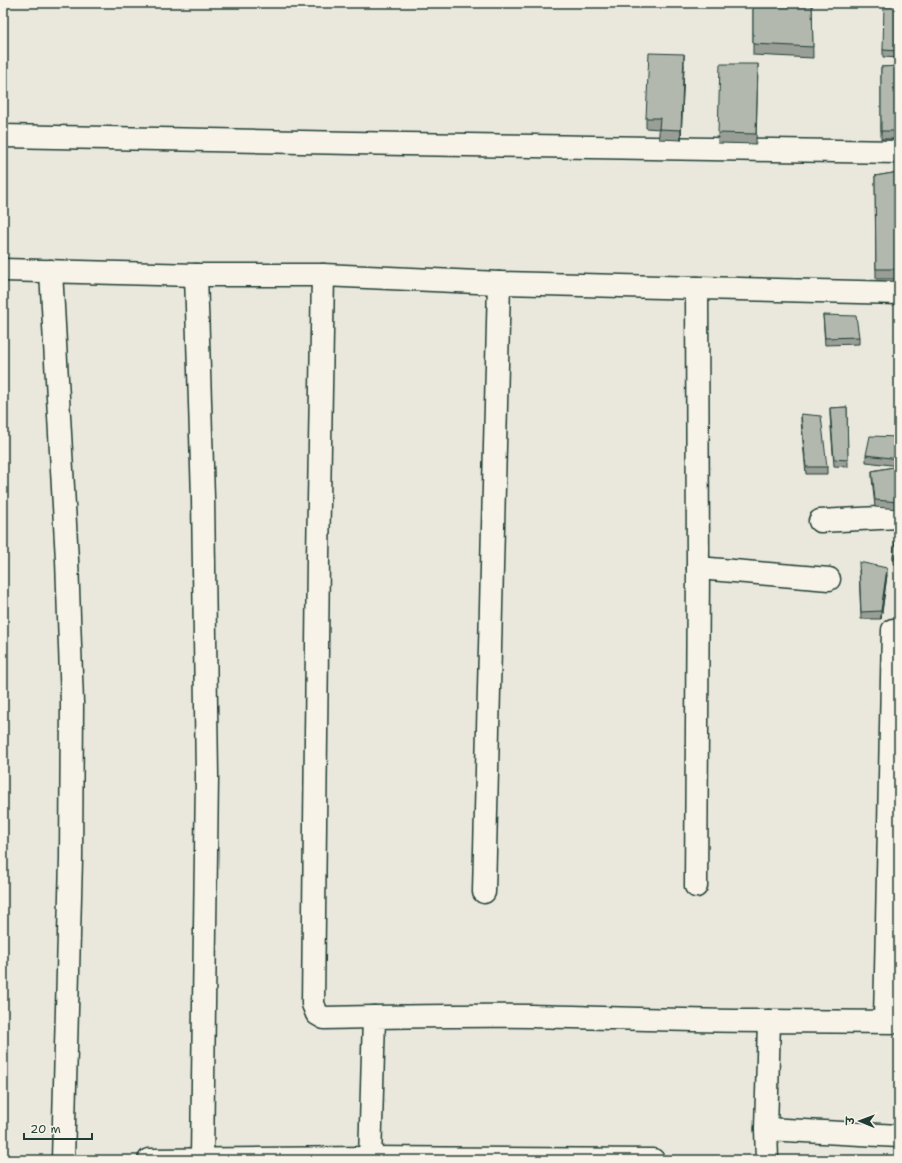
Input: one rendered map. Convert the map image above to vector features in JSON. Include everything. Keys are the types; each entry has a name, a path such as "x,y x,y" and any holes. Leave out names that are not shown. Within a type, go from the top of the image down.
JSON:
{"street":[{"path":"3,136 899,152"},
{"path":"3,270 196,275 323,275 499,283 899,293"},
{"path":"51,271 67,560 72,703 71,859 63,1160"},
{"path":"196,275 203,498 207,776 202,1159"},
{"path":"323,275 313,1004 316,1014 324,1018 448,1015 692,1021 892,1022 893,630"},
{"path":"484,892 499,283"},
{"path":"696,886 698,568 697,288"},
{"path":"820,521 899,517"},
{"path":"698,568 829,579"},
{"path":"370,1159 374,1017"},
{"path":"767,1160 766,1129 769,1021"},
{"path":"766,1129 899,1136"},
{"path":"150,1160 653,1160"}],"building":[{"path":"753,3 812,3 813,47 753,44"},
{"path":"884,3 899,3 899,51 883,50"},
{"path":"649,53 684,54 681,130 659,129 660,118 646,118"},
{"path":"720,64 758,64 756,134 718,133"},
{"path":"899,66 899,131 881,131 881,67"},
{"path":"899,172 899,269 876,269 875,176"},
{"path":"823,315 856,316 859,337 825,338"},
{"path":"847,407 848,460 834,459 830,408"},
{"path":"801,414 821,416 827,467 806,467"},
{"path":"870,436 899,437 899,459 866,455"},
{"path":"899,466 899,502 875,500 872,471"},
{"path":"898,517 899,557 893,557"},
{"path":"859,562 887,568 881,611 861,612"},
{"path":"896,574 899,574 899,599 895,599"}]}
